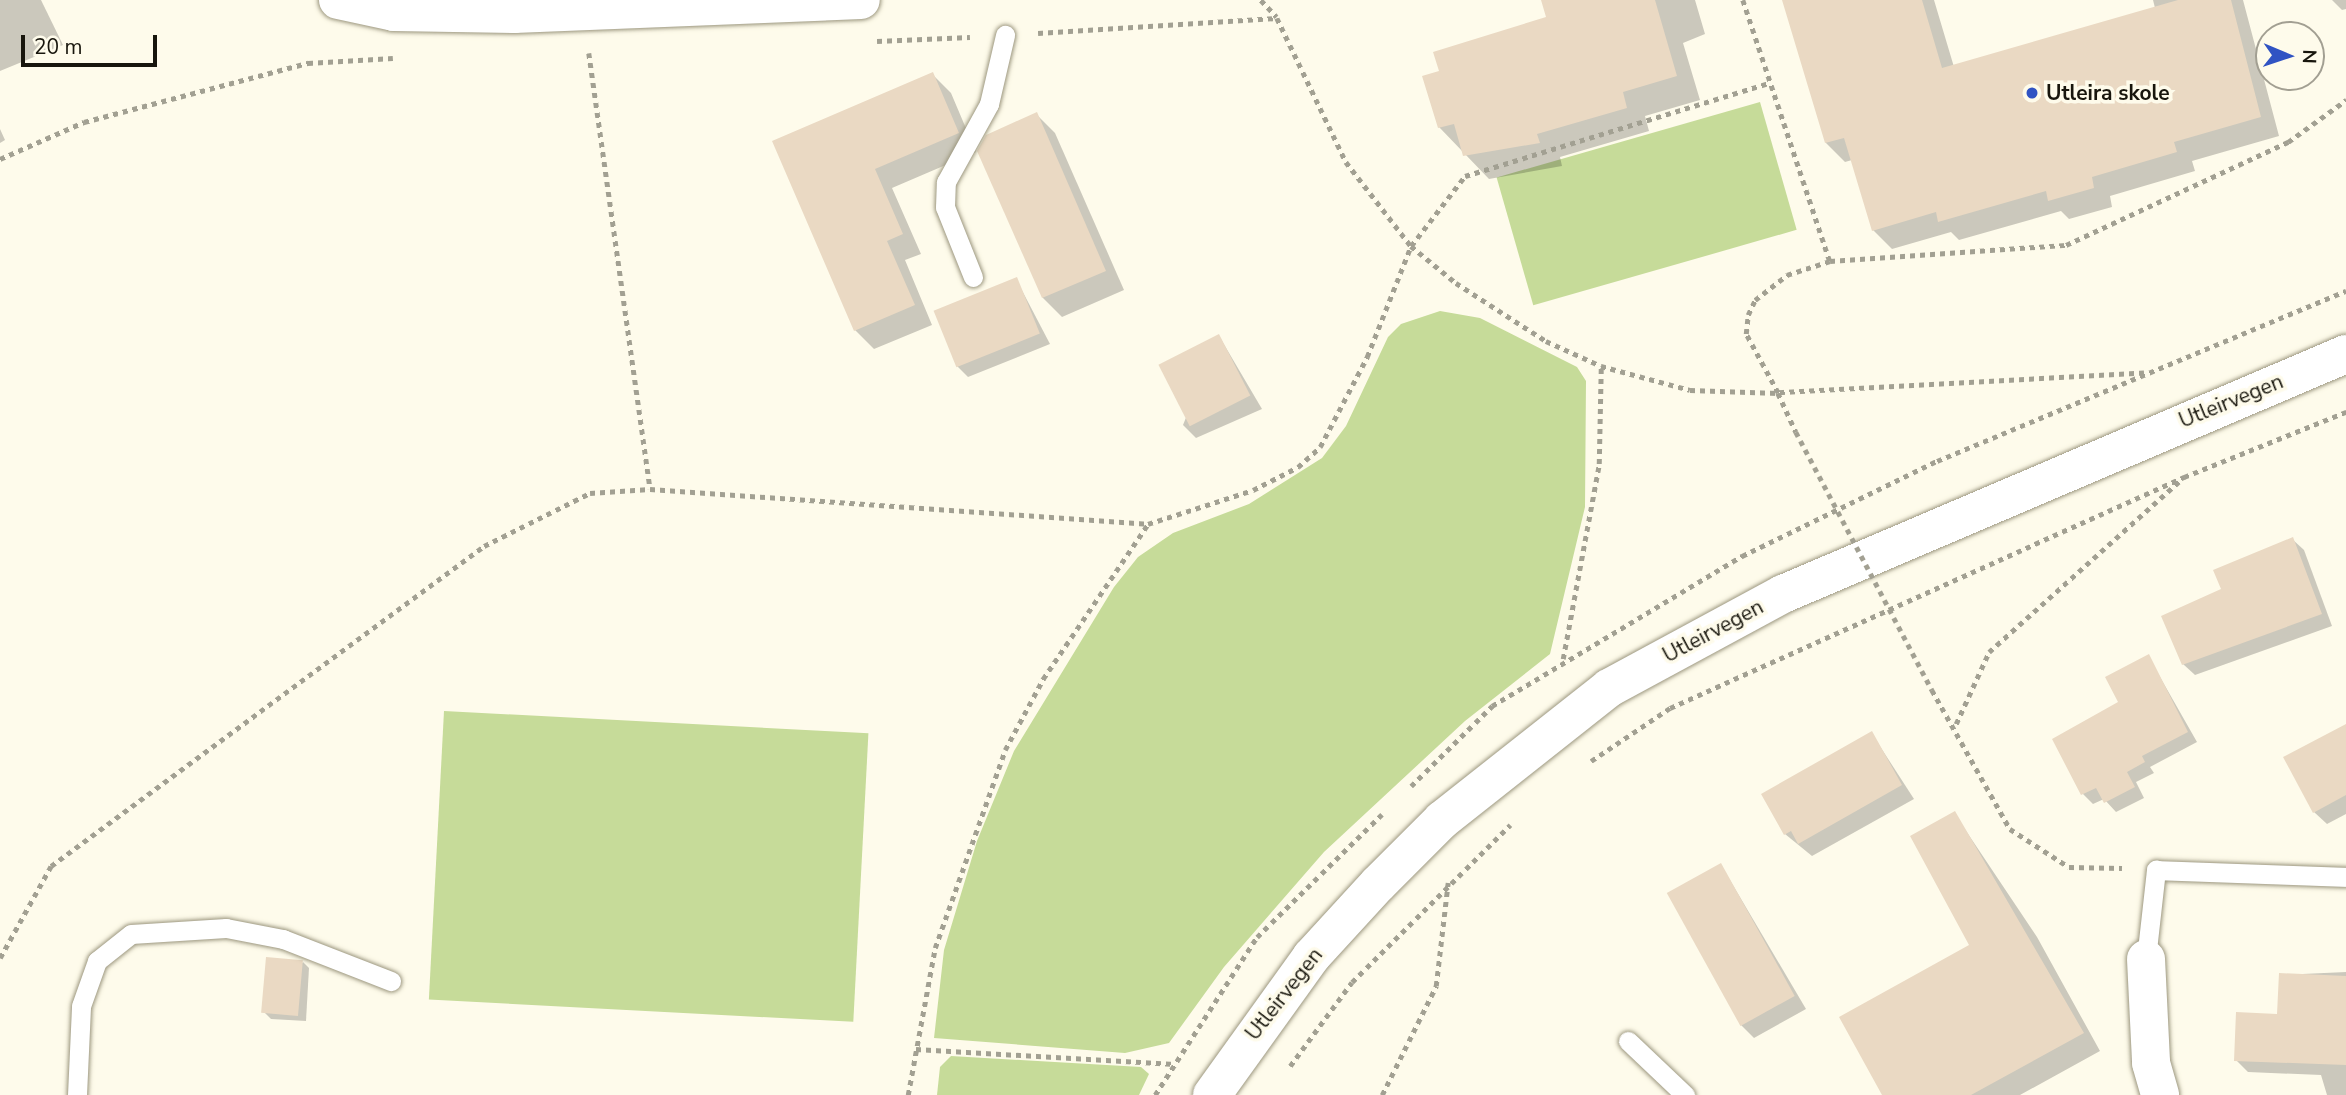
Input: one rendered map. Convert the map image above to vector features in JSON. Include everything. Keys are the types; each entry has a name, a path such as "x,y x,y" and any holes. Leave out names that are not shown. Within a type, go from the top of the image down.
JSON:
{"main road":[{"path":"338,0 394,12 514,14 861,0"},
{"name":"Utleirvegen","path":"1212,1095 1311,957 1378,884 1442,820 1609,688 1795,589 2346,354"},
{"path":"2146,959 2151,1063 2160,1095"}],"lane":[{"path":"972,277 944,207 946,182 989,104 1004,35"},
{"path":"2146,959 2156,870 2346,877"},
{"path":"77,1095 81,1006 97,961 131,934 226,928 283,939 391,981"},
{"path":"1628,1041 1685,1095"}],"path":[{"path":"1261,0 1277,18"},
{"path":"1742,0 1830,261"},
{"path":"588,46 650,489"},
{"path":"0,958 51,866 324,661 484,546 590,493 650,489 1148,524 1253,490 1298,467 1320,447 1367,357 1411,246 1447,193 1488,166 1770,83"},
{"path":"2149,373 1778,393 1746,334 1748,315 1755,300 1787,275 1830,261 2066,245 2288,142 2346,100"},
{"path":"1563,659 1599,464 1601,366"},
{"path":"1580,769 1670,708 2184,477 2346,412"},
{"path":"1796,432 1932,690 1955,724 2010,829 2069,867 2156,870"},
{"path":"1955,724 1989,652 2184,477"},
{"path":"908,1095 935,948 1005,750 1043,679 1148,524"},
{"path":"1284,1074 1352,982 1448,883 1517,819"},
{"path":"1382,1095 1436,986 1448,883"},
{"path":"916,1048 1175,1064"}],"green space":[{"path":"1760,102 1797,230 1533,305 1497,178"},
{"path":"1440,311 1480,318 1577,367 1586,381 1585,507 1550,654 1465,721 1324,852 1224,967 1169,1043 1125,1053 934,1038 944,950 977,841 1014,751 1114,587 1138,557 1173,533 1249,504 1322,458 1346,426 1388,337 1401,324"},
{"path":"444,711 868,733 853,1022 429,1000"},
{"path":"951,1056 1141,1067 1149,1074 1139,1095 937,1095 940,1067"}],"building":[{"path":"1541,0 1655,0 1677,76 1623,92 1627,108 1537,134 1540,143 1463,156 1454,124 1438,128 1422,76 1439,71 1433,52 1546,17"},
{"name":"Utleira skole","path":"1782,0 1922,0 1942,68 2178,0 2231,0 2261,117 2174,142 2177,152 2092,177 2094,188 2048,201 2046,191 1938,222 1936,212 1872,231 1844,138 1825,143"},
{"path":"933,72 959,133 875,169 903,234 887,241 915,305 854,331 772,141"},
{"path":"1037,112 1106,271 1042,298 977,151 986,135"},
{"path":"1017,277 1040,334 956,367 934,311"},
{"path":"1219,334 1250,395 1190,426 1158,365"},
{"path":"2293,537 2322,614 2182,665 2161,616 2221,589 2213,570"},
{"path":"2149,654 2188,732 2142,756 2145,762 2127,772 2135,787 2104,803 2096,788 2081,795 2052,739 2118,702 2105,677"},
{"path":"2346,724 2346,795 2313,813 2283,757"},
{"path":"1872,731 1902,785 1798,844 1791,831 1784,835 1761,794"},
{"path":"1955,811 2084,1033 1971,1095 1882,1095 1839,1017 1969,945 1910,836"},
{"path":"1721,863 1795,996 1740,1026 1667,893"},
{"path":"266,957 303,960 298,1016 261,1013"},
{"path":"2279,973 2346,976 2346,1065 2234,1061 2236,1012 2277,1014"}],"place":[{"name":"Utleira skole","path":"2032,93"}]}
